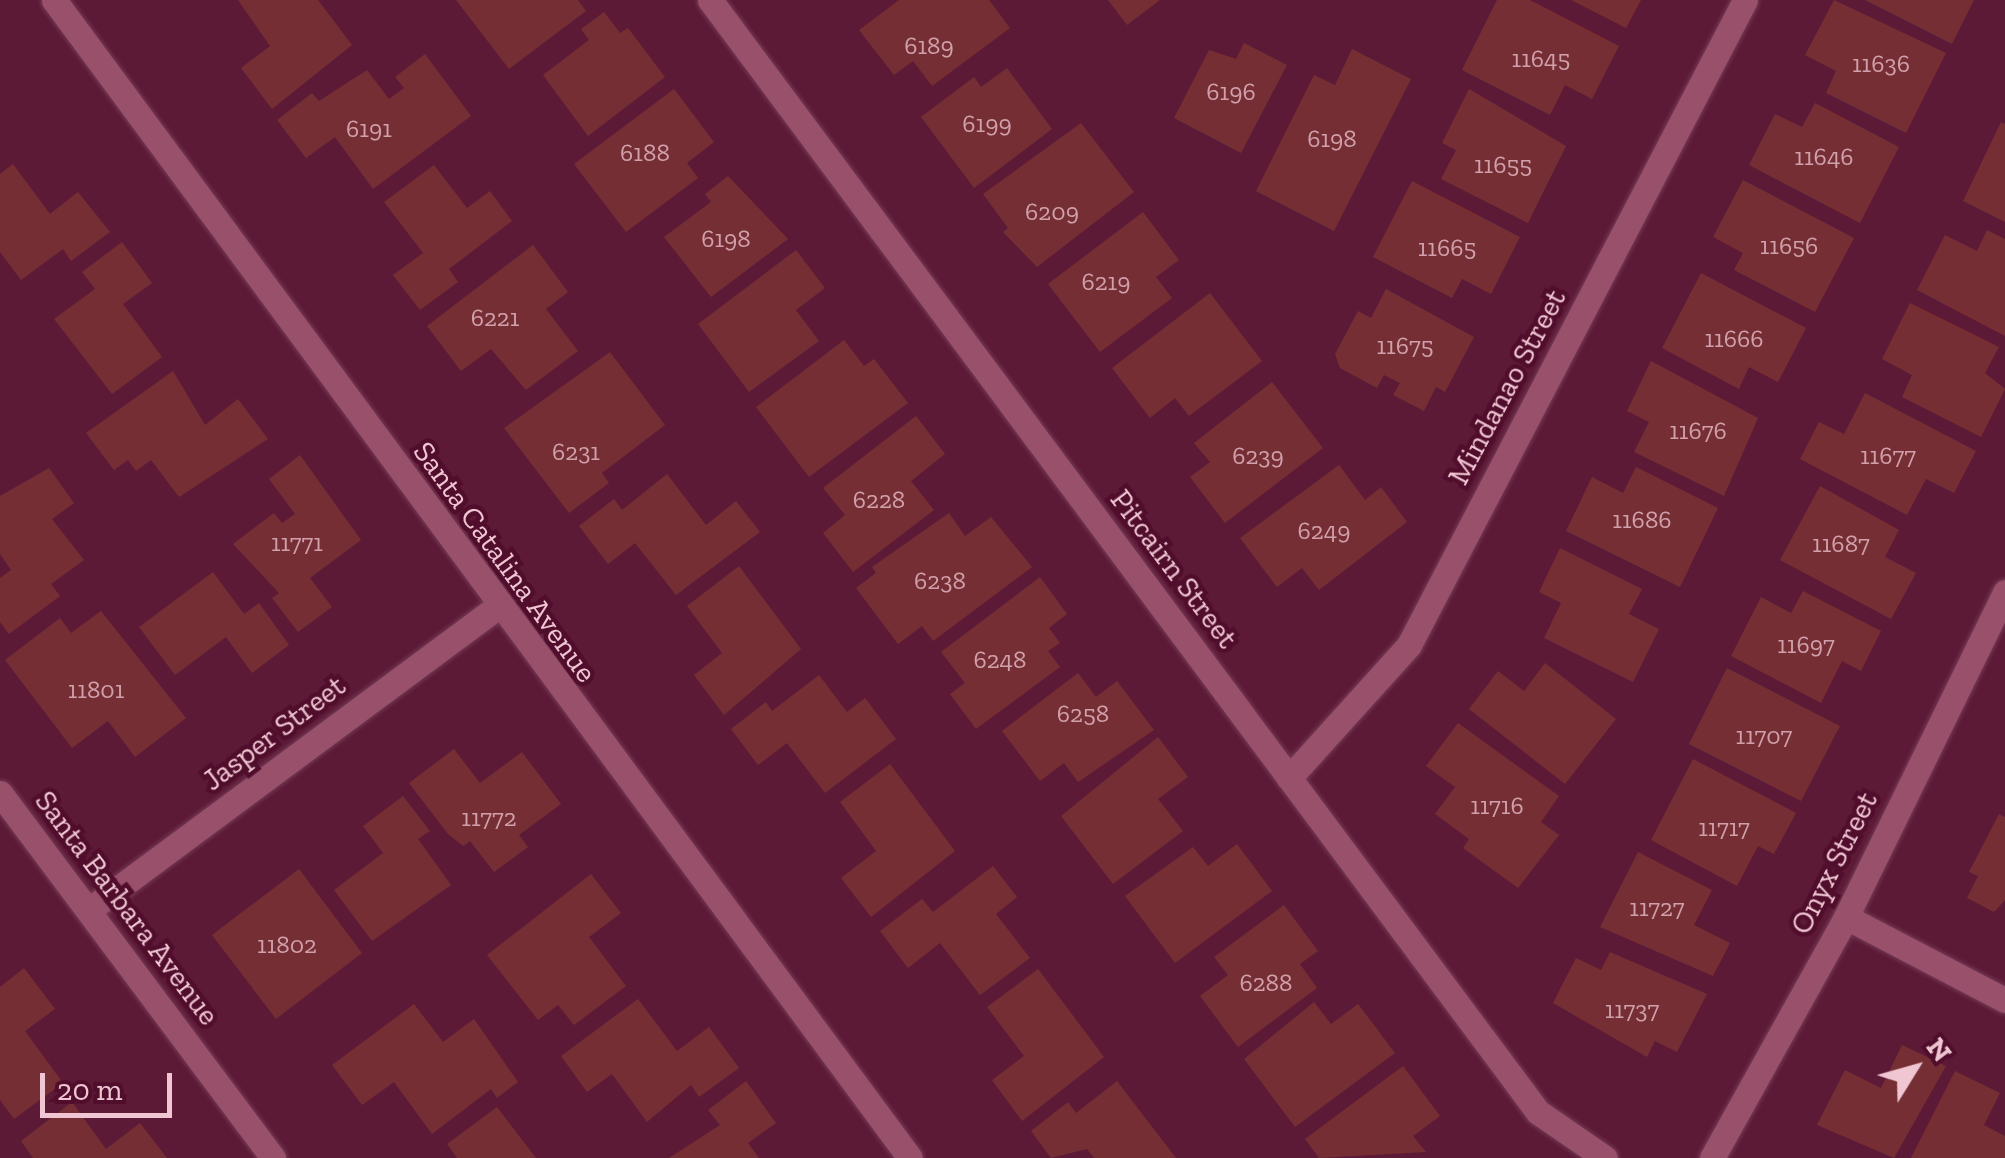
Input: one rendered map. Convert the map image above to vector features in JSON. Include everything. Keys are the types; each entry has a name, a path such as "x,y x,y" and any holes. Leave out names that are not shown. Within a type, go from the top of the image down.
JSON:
{"street":[{"name":"Santa Catalina Avenue","path":"54,0 497,607 910,1158"},
{"name":"Pitcairn Street","path":"710,0 1538,1112 1605,1158"},
{"name":"Mindanao Street","path":"1289,778 1409,645 1745,0"},
{"name":"Onyx Street","path":"1712,1158 1846,917 2005,592"},
{"name":"Jasper Street","path":"89,910 497,607"},
{"name":"Santa Barbara Avenue","path":"0,793 273,1158"},
{"path":"1846,917 2005,1000"}],"building":[{"path":"238,0 318,0 352,45 272,109 241,68 270,46"},
{"path":"456,0 578,0 586,11 509,69"},
{"path":"899,0 989,0 1010,28 932,86 913,61 894,75 859,30"},
{"path":"1108,0 1160,0 1127,25"},
{"path":"1497,0 1530,0 1619,46 1592,99 1565,85 1550,115 1462,70"},
{"path":"1571,0 1641,0 1626,28"},
{"path":"1834,0 1946,53 1906,133 1826,93 1836,71 1805,55"},
{"path":"1865,0 1974,0 1952,44"},
{"path":"604,12 620,33 628,28 665,77 588,136 543,75 589,40 581,29"},
{"path":"1244,43 1287,65 1241,153 1174,118 1209,50 1236,59"},
{"path":"1352,49 1411,79 1334,231 1256,191 1314,75 1335,85"},
{"path":"425,54 471,116 373,189 335,137 306,158 277,120 312,93 319,101 367,70 389,99 404,88 395,77"},
{"path":"1007,68 1052,129 974,188 921,117 974,77 981,87"},
{"path":"674,89 714,142 687,163 698,178 626,232 574,164"},
{"path":"1469,89 1566,146 1528,223 1441,179 1456,150 1442,143"},
{"path":"1815,103 1899,147 1860,223 1749,165 1775,114 1802,127"},
{"path":"2001,122 2005,124 2005,222 1963,201"},
{"path":"1081,123 1134,192 1037,267 1003,232 1008,228 983,194"},
{"path":"13,164 50,214 78,192 110,232 71,261 63,249 21,280 0,252 0,174"},
{"path":"434,165 467,208 490,191 512,221 449,269 458,282 420,310 393,275 423,253 384,202"},
{"path":"728,176 788,239 711,297 664,237 711,202 705,194"},
{"path":"1743,180 1854,238 1815,312 1734,270 1743,253 1713,237"},
{"path":"1412,181 1520,237 1491,294 1462,279 1452,298 1373,257"},
{"path":"1143,212 1179,260 1156,277 1172,298 1100,352 1048,284"},
{"path":"1987,230 2005,239 2005,336 1917,290 1945,235 1977,251"},
{"path":"122,242 152,283 123,304 162,357 112,394 54,319 95,289 82,272"},
{"path":"533,245 568,292 546,309 578,351 526,390 491,349 461,371 427,326"},
{"path":"796,250 825,288 796,310 819,341 749,392 698,324"},
{"path":"1701,273 1806,328 1778,382 1749,367 1739,389 1662,348"},
{"path":"1386,289 1474,337 1445,392 1436,387 1424,411 1393,395 1400,383 1384,375 1377,388 1340,368 1335,354 1358,311 1371,318"},
{"path":"1210,293 1262,361 1189,416 1175,398 1150,418 1112,368"},
{"path":"1910,303 1999,347 1985,373 2005,389 1981,437 1902,397 1912,375 1882,359"},
{"path":"844,340 864,366 874,359 908,403 809,477 756,407"},
{"path":"610,352 665,425 602,473 609,483 569,513 504,428"},
{"path":"1651,361 1758,418 1724,496 1634,452 1649,422 1627,411"},
{"path":"173,371 205,425 238,399 268,439 179,497 151,460 136,471 128,460 114,470 86,433"},
{"path":"1272,382 1323,448 1225,523 1190,477 1210,462 1194,443"},
{"path":"1865,393 1976,451 1954,493 1926,479 1907,515 1800,459 1819,422 1844,434"},
{"path":"916,416 945,454 911,481 934,510 853,572 823,533 845,515 823,488"},
{"path":"300,455 361,540 310,578 332,607 298,632 272,598 279,593 233,544 274,513 282,523 295,514 269,479"},
{"path":"1339,465 1365,500 1381,487 1407,522 1319,590 1302,568 1277,587 1240,538"},
{"path":"1636,467 1718,508 1680,587 1566,531 1592,477 1623,493"},
{"path":"49,468 74,503 52,519 84,560 51,584 60,596 9,634 0,622 0,578 11,570 0,554 0,496"},
{"path":"667,474 706,525 736,501 760,532 676,595 635,543 608,564 579,526 614,499 622,510"},
{"path":"1820,486 1899,530 1885,557 1916,573 1891,619 1780,560"},
{"path":"949,513 965,536 991,517 1032,567 933,641 922,626 898,644 856,588 876,573 872,567"},
{"path":"1560,548 1642,589 1629,614 1659,629 1633,682 1544,638 1561,603 1539,592"},
{"path":"739,566 801,649 724,715 694,675 722,653 687,606"},
{"path":"213,572 244,614 259,603 289,645 252,673 226,637 175,675 139,627"},
{"path":"1040,577 1067,614 1049,628 1060,643 1048,651 1060,667 976,729 950,694 965,683 941,652"},
{"path":"1803,591 1881,631 1861,671 1842,661 1821,703 1731,656 1761,597 1791,613"},
{"path":"101,611 186,718 135,757 108,721 72,748 5,660 60,618 71,633"},
{"path":"1545,663 1616,719 1565,784 1469,709 1498,671 1524,691"},
{"path":"1727,668 1840,726 1801,801 1689,744"},
{"path":"1078,673 1096,697 1117,681 1154,730 1078,782 1064,763 1040,781 1002,731"},
{"path":"819,675 847,712 865,698 896,739 825,793 787,743 758,765 731,729 766,702 772,711"},
{"path":"1458,723 1559,796 1541,822 1559,835 1518,888 1463,848 1469,839 1435,814 1455,787 1426,766"},
{"path":"1158,737 1188,777 1158,799 1183,831 1113,884 1061,816"},
{"path":"454,749 480,783 522,752 561,804 519,835 528,847 494,872 470,841 463,846 448,834 409,783"},
{"path":"1693,759 1796,813 1774,854 1758,846 1737,886 1651,840"},
{"path":"890,764 955,851 871,917 841,878 876,851 840,802"},
{"path":"403,796 430,831 418,839 451,885 372,941 334,890 383,853 363,826"},
{"path":"1999,814 2005,817 2005,900 1994,912 1967,898 1978,876 1969,872"},
{"path":"1237,844 1272,891 1175,963 1125,896 1193,847 1208,866"},
{"path":"1638,852 1712,890 1694,925 1730,943 1713,976 1600,927"},
{"path":"993,866 1017,897 996,914 1030,958 980,995 940,943 908,968 880,931 922,899 933,912"},
{"path":"299,869 362,953 276,1019 212,935"},
{"path":"591,874 621,913 589,937 626,986 574,1025 558,1005 538,1020 487,955"},
{"path":"1284,905 1318,951 1300,964 1317,988 1238,1047 1200,996 1228,975 1214,957"},
{"path":"1610,952 1707,994 1677,1052 1655,1041 1647,1057 1553,1003 1576,958 1601,970"},
{"path":"24,968 55,1009 25,1031 63,1083 14,1119 0,1100 0,987"},
{"path":"1038,969 1104,1057 1022,1121 992,1080 1024,1056 987,1007"},
{"path":"638,999 677,1051 709,1027 739,1068 699,1097 691,1085 647,1122 612,1074 587,1092 561,1056"},
{"path":"1314,1002 1331,1024 1358,1004 1395,1053 1295,1127 1244,1059"},
{"path":"414,1004 443,1042 474,1019 518,1082 497,1098 491,1089 432,1134 394,1082 362,1105 332,1065"},
{"path":"1902,1045 1946,1066 1894,1158 1817,1125 1845,1070 1881,1088"},
{"path":"1403,1066 1440,1116 1413,1136 1426,1152 1319,1158 1305,1139"},
{"path":"1955,1071 2000,1093 1984,1125 2005,1136 2005,1158 1911,1158"},
{"path":"746,1081 776,1123 748,1143 759,1158 669,1158 720,1125 708,1110"},
{"path":"1117,1081 1176,1158 1094,1158 1087,1149 1051,1158 1031,1131 1068,1102 1076,1113"},
{"path":"72,1102 106,1149 140,1123 167,1158 33,1158 21,1141"},
{"path":"497,1107 536,1158 457,1158 447,1144"}]}
